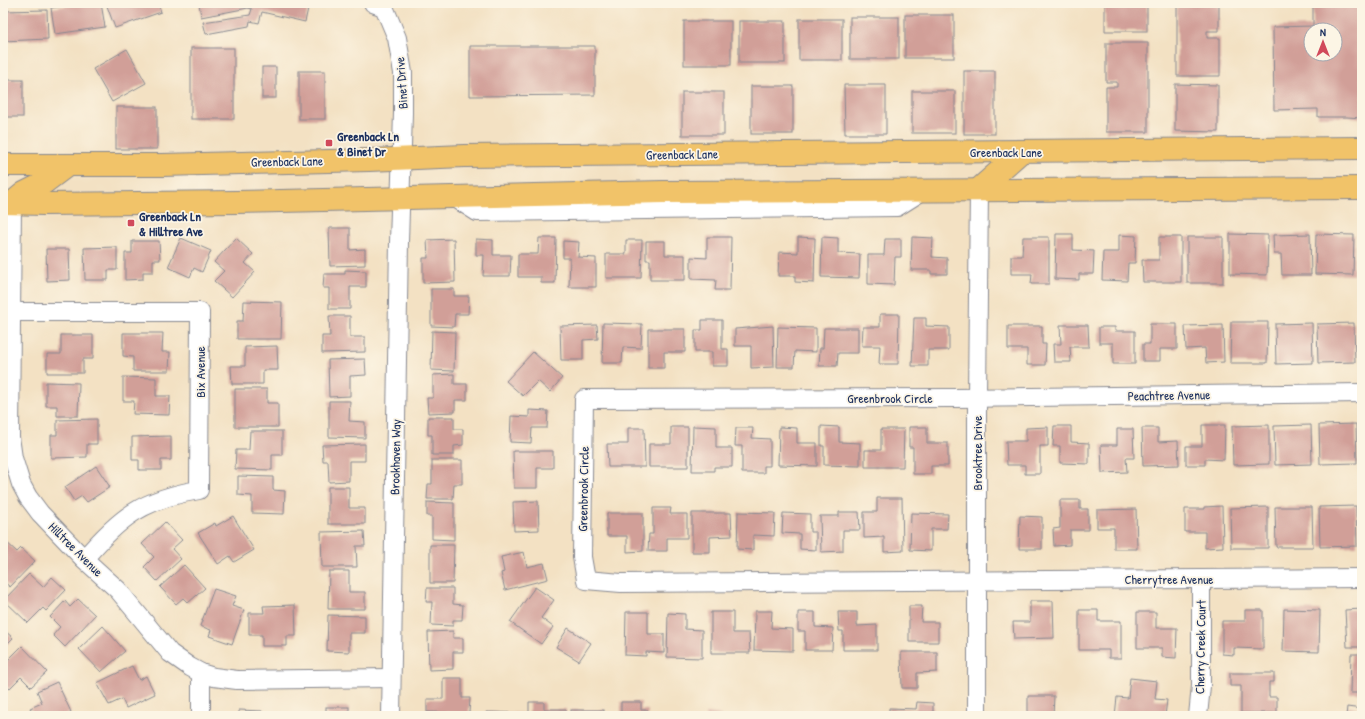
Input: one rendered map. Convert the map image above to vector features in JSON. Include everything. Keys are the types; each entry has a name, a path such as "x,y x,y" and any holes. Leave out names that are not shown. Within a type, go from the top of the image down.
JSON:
{"main road":[{"name":"Greenback Lane","path":"3,165 162,164 402,159 464,156 1362,148"},
{"path":"979,189 1021,152"},
{"path":"7,204 44,183 68,165"},
{"path":"7,204 236,202 663,192 1362,188"}],"street":[{"name":"Binet Drive","path":"383,4 397,38 403,73 401,198"},
{"name":"Brooktree Drive","path":"977,716 977,398 979,189"},
{"name":"Brookhaven Way","path":"391,716 401,198"},
{"name":"Hilltree Avenue","path":"7,204 7,312 10,437 13,458 21,484 28,497 40,513 84,559 118,590 170,653 190,668 201,673 237,680 391,678"},
{"name":"Bix Avenue","path":"7,312 200,312 199,490 178,494 153,502 130,514 110,530 84,559"},
{"name":"Peachtree Avenue","path":"977,398 1362,393"},
{"name":"Greenbrook Circle","path":"977,398 584,399 582,557 586,580 621,583 977,580"},
{"name":"Cherrytree Avenue","path":"977,580 1362,578"},
{"name":"Cherry Creek Court","path":"1198,716 1201,686 1201,579"},
{"path":"201,673 201,716"}],"building":[{"path":"86,3 101,3 105,27 55,34 51,8"},
{"path":"115,3 158,3 161,12 115,28 107,6"},
{"path":"199,3 309,4 305,22 262,12 259,23 250,21 249,26 206,34 203,22 250,15 252,9 248,8 201,17"},
{"path":"1105,3 1147,3 1147,31 1105,31"},
{"path":"1177,3 1219,3 1219,31 1207,31 1207,38 1220,38 1220,76 1177,76"},
{"path":"1313,3 1362,3 1362,118 1318,117 1318,109 1274,110 1273,27 1303,26 1303,62 1343,62 1343,22 1313,22"},
{"path":"47,10 48,39 3,41 3,11"},
{"path":"905,15 954,15 954,58 905,58"},
{"path":"850,17 899,17 899,59 850,59"},
{"path":"799,19 842,19 842,60 799,60"},
{"path":"684,21 731,21 731,65 684,65"},
{"path":"739,21 785,21 785,63 739,63"},
{"path":"1106,43 1148,43 1148,132 1106,132 1106,87 1117,87 1117,82 1106,82"},
{"path":"470,46 595,46 595,95 470,96"},
{"path":"191,48 234,48 234,119 191,119"},
{"path":"127,49 146,83 112,102 93,69"},
{"path":"262,67 276,67 276,98 262,98"},
{"path":"299,71 325,71 325,119 299,119"},
{"path":"964,71 995,71 995,134 964,134"},
{"path":"3,80 23,80 23,117 3,117"},
{"path":"1175,84 1218,85 1218,132 1175,131"},
{"path":"844,85 886,85 886,134 845,134"},
{"path":"751,86 793,86 793,134 751,134"},
{"path":"912,91 955,91 955,133 912,133"},
{"path":"682,92 724,92 724,135 682,135"},
{"path":"116,107 157,107 157,149 116,149"},
{"path":"329,228 350,228 350,250 365,249 365,265 330,266"},
{"path":"1056,234 1073,234 1073,250 1094,251 1093,274 1079,274 1079,280 1055,279"},
{"path":"1230,234 1268,235 1267,275 1230,274"},
{"path":"1310,234 1311,275 1282,275 1281,254 1274,254 1273,235"},
{"path":"1316,234 1354,235 1353,275 1315,274"},
{"path":"1119,235 1136,236 1135,263 1128,263 1127,281 1102,280 1103,252 1119,252"},
{"path":"707,237 731,237 730,290 715,290 716,280 691,279 691,257 707,258"},
{"path":"798,237 815,238 814,283 795,282 795,276 778,276 779,252 798,253"},
{"path":"822,237 838,238 838,253 860,254 859,278 821,277"},
{"path":"912,237 933,238 932,257 947,258 947,274 931,274 931,270 911,270"},
{"path":"1023,237 1049,237 1049,284 1031,284 1032,274 1011,274 1011,256 1022,256"},
{"path":"1159,237 1181,237 1181,282 1143,282 1142,260 1159,260"},
{"path":"1187,237 1223,237 1223,283 1187,283"},
{"path":"181,238 211,251 202,272 194,268 190,277 168,267"},
{"path":"236,238 253,254 245,263 255,272 232,297 214,281 224,271 214,262"},
{"path":"539,238 556,238 555,283 541,283 541,277 518,277 518,254 538,254"},
{"path":"454,239 455,282 423,283 423,258 428,258 427,240"},
{"path":"476,239 493,240 493,255 511,255 510,276 483,276 484,255 476,255"},
{"path":"885,239 901,239 901,257 895,257 894,285 868,284 868,255 884,255"},
{"path":"626,240 642,240 641,278 606,278 606,254 626,254"},
{"path":"132,241 159,241 160,260 153,260 153,272 143,272 143,279 125,280 125,253 132,253"},
{"path":"563,241 579,242 578,257 596,258 596,287 569,287 570,258 563,258"},
{"path":"646,241 665,241 665,255 685,255 685,280 650,280 650,260 646,260"},
{"path":"117,247 117,270 108,270 108,280 85,280 84,248"},
{"path":"46,249 69,249 70,280 47,281"},
{"path":"1360,250 1362,250 1362,288 1360,288"},
{"path":"345,270 366,271 366,287 350,287 350,309 329,309 329,288 323,288 324,274 345,274"},
{"path":"431,289 454,289 454,296 469,296 468,314 455,314 454,327 431,326"},
{"path":"244,301 282,302 281,339 237,339 237,321 243,321"},
{"path":"880,314 899,314 898,364 879,364 880,346 862,346 863,327 880,327"},
{"path":"329,316 350,316 350,337 365,337 365,352 322,353 322,336 330,336"},
{"path":"914,318 926,318 926,326 949,327 949,350 928,350 928,366 912,366"},
{"path":"702,320 722,320 722,349 728,349 728,366 712,366 712,352 695,352 695,330 702,330"},
{"path":"1231,322 1268,322 1267,363 1230,363"},
{"path":"603,323 642,324 641,348 623,347 622,363 602,363"},
{"path":"1312,323 1313,363 1276,364 1275,324"},
{"path":"1354,323 1355,362 1318,363 1317,324"},
{"path":"1150,324 1177,324 1177,349 1160,349 1160,361 1143,361 1143,344 1150,344"},
{"path":"597,325 598,339 583,340 583,360 561,360 560,326"},
{"path":"1060,325 1088,325 1089,347 1070,347 1071,362 1054,362 1053,344 1061,344"},
{"path":"1223,325 1224,362 1206,363 1205,348 1186,349 1185,326"},
{"path":"773,326 774,367 751,368 751,346 735,346 735,329"},
{"path":"1008,326 1042,326 1042,344 1046,344 1045,365 1027,365 1027,349 1008,349"},
{"path":"778,327 816,328 816,352 795,351 794,367 777,367"},
{"path":"1099,327 1115,327 1115,331 1135,331 1135,364 1113,364 1113,343 1099,343"},
{"path":"824,328 858,328 858,353 838,353 837,366 819,366 820,348 823,348"},
{"path":"648,329 685,329 685,352 664,352 664,368 648,368"},
{"path":"432,331 455,332 454,371 431,370"},
{"path":"123,333 163,333 162,352 170,352 169,371 133,371 133,357 123,356"},
{"path":"61,335 93,335 93,359 83,359 83,373 47,373 47,354 61,354"},
{"path":"277,346 278,370 263,370 263,384 232,384 231,366 245,366 245,347"},
{"path":"533,352 562,378 550,392 538,381 523,396 506,381"},
{"path":"365,359 366,375 350,376 350,396 329,397 328,360"},
{"path":"454,374 454,384 467,384 467,400 455,400 455,412 428,413 427,398 433,398 433,375"},
{"path":"123,377 156,378 156,396 170,396 169,415 133,414 134,401 123,401"},
{"path":"46,382 79,383 78,416 57,416 57,406 46,406"},
{"path":"235,389 267,389 267,403 278,403 278,427 235,427"},
{"path":"329,401 350,401 349,421 365,422 365,438 329,437"},
{"path":"529,410 548,411 547,428 532,428 531,443 510,442 511,416 529,417"},
{"path":"428,417 454,417 454,429 463,429 463,445 454,446 454,455 432,455 432,435 428,435"},
{"path":"97,419 97,444 87,444 87,457 51,458 51,435 57,435 57,420"},
{"path":"1356,424 1357,463 1320,464 1319,425"},
{"path":"1202,425 1225,425 1224,460 1205,459 1205,465 1186,465 1186,446 1202,446"},
{"path":"1269,425 1269,464 1233,465 1232,426"},
{"path":"1311,425 1312,464 1275,465 1274,426"},
{"path":"693,426 716,427 716,448 732,448 732,467 714,467 714,471 692,471"},
{"path":"821,426 839,427 839,442 860,443 860,466 824,465 824,446 821,446"},
{"path":"1054,426 1071,426 1071,442 1089,443 1089,464 1060,463 1060,446 1053,446"},
{"path":"671,427 688,427 688,467 649,467 649,444 671,444"},
{"path":"779,427 797,428 797,443 817,443 817,466 778,465"},
{"path":"909,427 927,427 927,443 948,443 948,466 931,466 931,474 913,474 913,447 909,447"},
{"path":"1048,427 1048,446 1040,446 1040,474 1025,474 1025,465 1007,465 1006,441 1026,441 1026,428"},
{"path":"628,428 644,428 645,467 608,467 607,444 628,444"},
{"path":"736,428 753,428 752,438 770,439 770,466 764,466 764,473 742,473 742,446 735,446"},
{"path":"1142,428 1158,428 1158,442 1178,441 1179,465 1143,466"},
{"path":"881,429 904,429 903,467 865,467 865,450 881,450"},
{"path":"1117,429 1133,429 1134,458 1126,458 1127,472 1102,473 1101,445 1117,445"},
{"path":"250,431 282,431 282,455 272,455 272,470 235,469 236,450 249,450"},
{"path":"171,436 171,460 161,460 161,470 139,470 139,460 132,460 132,437"},
{"path":"365,444 365,461 349,461 349,481 329,482 328,461 323,461 322,445"},
{"path":"513,451 553,451 553,468 537,468 537,488 514,488"},
{"path":"432,460 462,460 462,484 454,484 453,499 427,499 428,484 432,484"},
{"path":"96,466 110,487 87,502 82,496 74,501 65,487"},
{"path":"238,476 273,477 273,490 285,491 284,514 252,513 252,496 238,495"},
{"path":"328,487 349,487 349,508 365,508 365,524 328,524"},
{"path":"877,498 902,498 903,551 884,552 884,537 864,538 864,512 877,512"},
{"path":"1060,500 1080,500 1080,509 1088,509 1088,530 1070,530 1070,545 1054,546 1053,529 1060,528"},
{"path":"538,501 539,530 514,531 513,502"},
{"path":"427,502 454,503 454,540 432,539 432,516 427,516"},
{"path":"1222,506 1223,547 1205,548 1205,532 1185,532 1185,509 1204,509 1204,507"},
{"path":"1356,506 1357,546 1320,547 1319,507"},
{"path":"1268,507 1268,548 1231,548 1230,508"},
{"path":"1275,507 1312,507 1313,547 1276,547"},
{"path":"653,508 671,508 670,514 687,514 687,538 667,538 667,551 648,551 649,534 653,534"},
{"path":"1136,509 1137,549 1114,549 1114,528 1097,528 1097,510"},
{"path":"738,512 775,513 774,536 753,535 753,550 737,549"},
{"path":"839,512 859,512 860,530 843,530 843,551 821,552 820,516 839,516"},
{"path":"607,513 643,513 643,551 627,552 627,536 607,536"},
{"path":"692,513 731,513 732,536 710,537 710,552 692,552"},
{"path":"783,513 810,514 810,532 816,532 816,550 800,549 800,534 782,533"},
{"path":"911,513 948,514 947,529 931,529 931,551 910,550"},
{"path":"233,516 254,550 234,562 230,556 218,564 198,533 215,523 216,526"},
{"path":"1020,516 1042,517 1042,549 1019,549"},
{"path":"165,522 182,540 172,549 181,559 157,581 144,567 154,557 142,544"},
{"path":"364,531 365,546 356,546 357,567 322,567 321,532"},
{"path":"4,540 17,552 21,548 35,561 10,587 3,581"},
{"path":"430,545 454,545 453,583 430,583"},
{"path":"524,552 527,567 544,563 548,579 505,590 501,573 504,572 501,557"},
{"path":"184,565 205,588 188,603 183,598 176,604 160,587"},
{"path":"329,571 349,571 349,592 365,592 365,609 328,609"},
{"path":"29,574 43,587 52,577 66,590 46,611 43,608 28,623 4,600"},
{"path":"535,587 554,600 541,618 553,627 541,644 510,622"},
{"path":"427,588 453,588 453,604 463,605 462,620 453,620 453,626 431,625 432,602 426,602"},
{"path":"214,589 236,596 232,606 244,610 232,644 209,636 211,630 200,626"},
{"path":"78,599 95,615 65,647 53,635 60,627 50,617 65,601 70,607"},
{"path":"1030,601 1053,601 1054,638 1014,639 1013,622 1030,622"},
{"path":"295,605 296,636 287,636 287,646 262,646 262,635 249,635 249,613 264,613 263,606"},
{"path":"909,606 922,606 921,622 938,622 938,642 909,642"},
{"path":"1284,609 1320,610 1319,652 1283,651"},
{"path":"1362,609 1362,647 1347,647 1345,610"},
{"path":"1079,610 1098,610 1098,621 1121,621 1121,658 1109,658 1109,650 1079,650"},
{"path":"1245,610 1263,610 1263,649 1234,648 1234,655 1222,654 1222,621 1245,621"},
{"path":"755,611 772,611 771,628 793,629 793,651 754,650"},
{"path":"626,612 648,612 648,634 664,634 664,653 646,652 646,656 625,655"},
{"path":"711,612 733,612 733,633 749,633 750,653 711,653"},
{"path":"798,612 815,612 815,627 833,628 832,650 805,650 805,631 798,631"},
{"path":"838,612 857,612 857,626 877,625 877,650 843,650 843,631 839,631"},
{"path":"1137,612 1156,612 1156,628 1177,628 1176,658 1162,657 1162,648 1137,648"},
{"path":"668,613 685,614 685,629 702,630 702,658 667,657"},
{"path":"328,615 365,616 365,633 349,633 349,652 327,651"},
{"path":"103,626 125,651 101,672 79,649"},
{"path":"568,628 591,643 579,661 556,647"},
{"path":"3,629 13,638 3,648"},
{"path":"453,631 453,638 463,638 463,652 453,652 453,669 429,670 428,632"},
{"path":"22,646 47,672 31,687 21,677 9,689 3,683 3,665"},
{"path":"901,652 937,652 937,672 917,673 917,688 902,688"},
{"path":"1351,654 1362,654 1362,693 1350,693"},
{"path":"132,666 139,680 146,676 155,694 126,708 122,699 109,705 97,683"},
{"path":"1230,673 1274,673 1274,682 1269,682 1269,697 1277,697 1277,713 1241,713 1241,686 1230,686"},
{"path":"443,678 462,678 462,698 470,698 469,713 427,712 427,699 443,699"},
{"path":"1130,678 1157,681 1155,699 1167,700 1165,716 1115,716 1117,697 1128,698"},
{"path":"57,682 71,712 63,716 34,716 30,708 42,703 37,691"},
{"path":"1028,696 1054,696 1053,716 1014,716 1014,714 1028,714"},
{"path":"529,702 544,702 544,709 566,709 566,716 529,716"},
{"path":"621,702 641,702 641,710 648,710 648,716 621,716"},
{"path":"917,702 933,703 933,716 889,716 889,708 916,709"},
{"path":"326,707 349,707 349,716 326,716"},
{"path":"1347,707 1362,709 1362,716 1346,716"},
{"path":"239,710 262,711 262,716 239,716"},
{"path":"571,710 604,710 604,716 571,716"},
{"path":"486,712 523,713 523,716 486,716"},
{"path":"707,713 721,715 721,716 706,716"}],"place":[{"name":"Greenback Ln & Binet Dr","path":"329,143"},
{"name":"Greenback Ln & Hilltree Ave","path":"131,223"}]}
